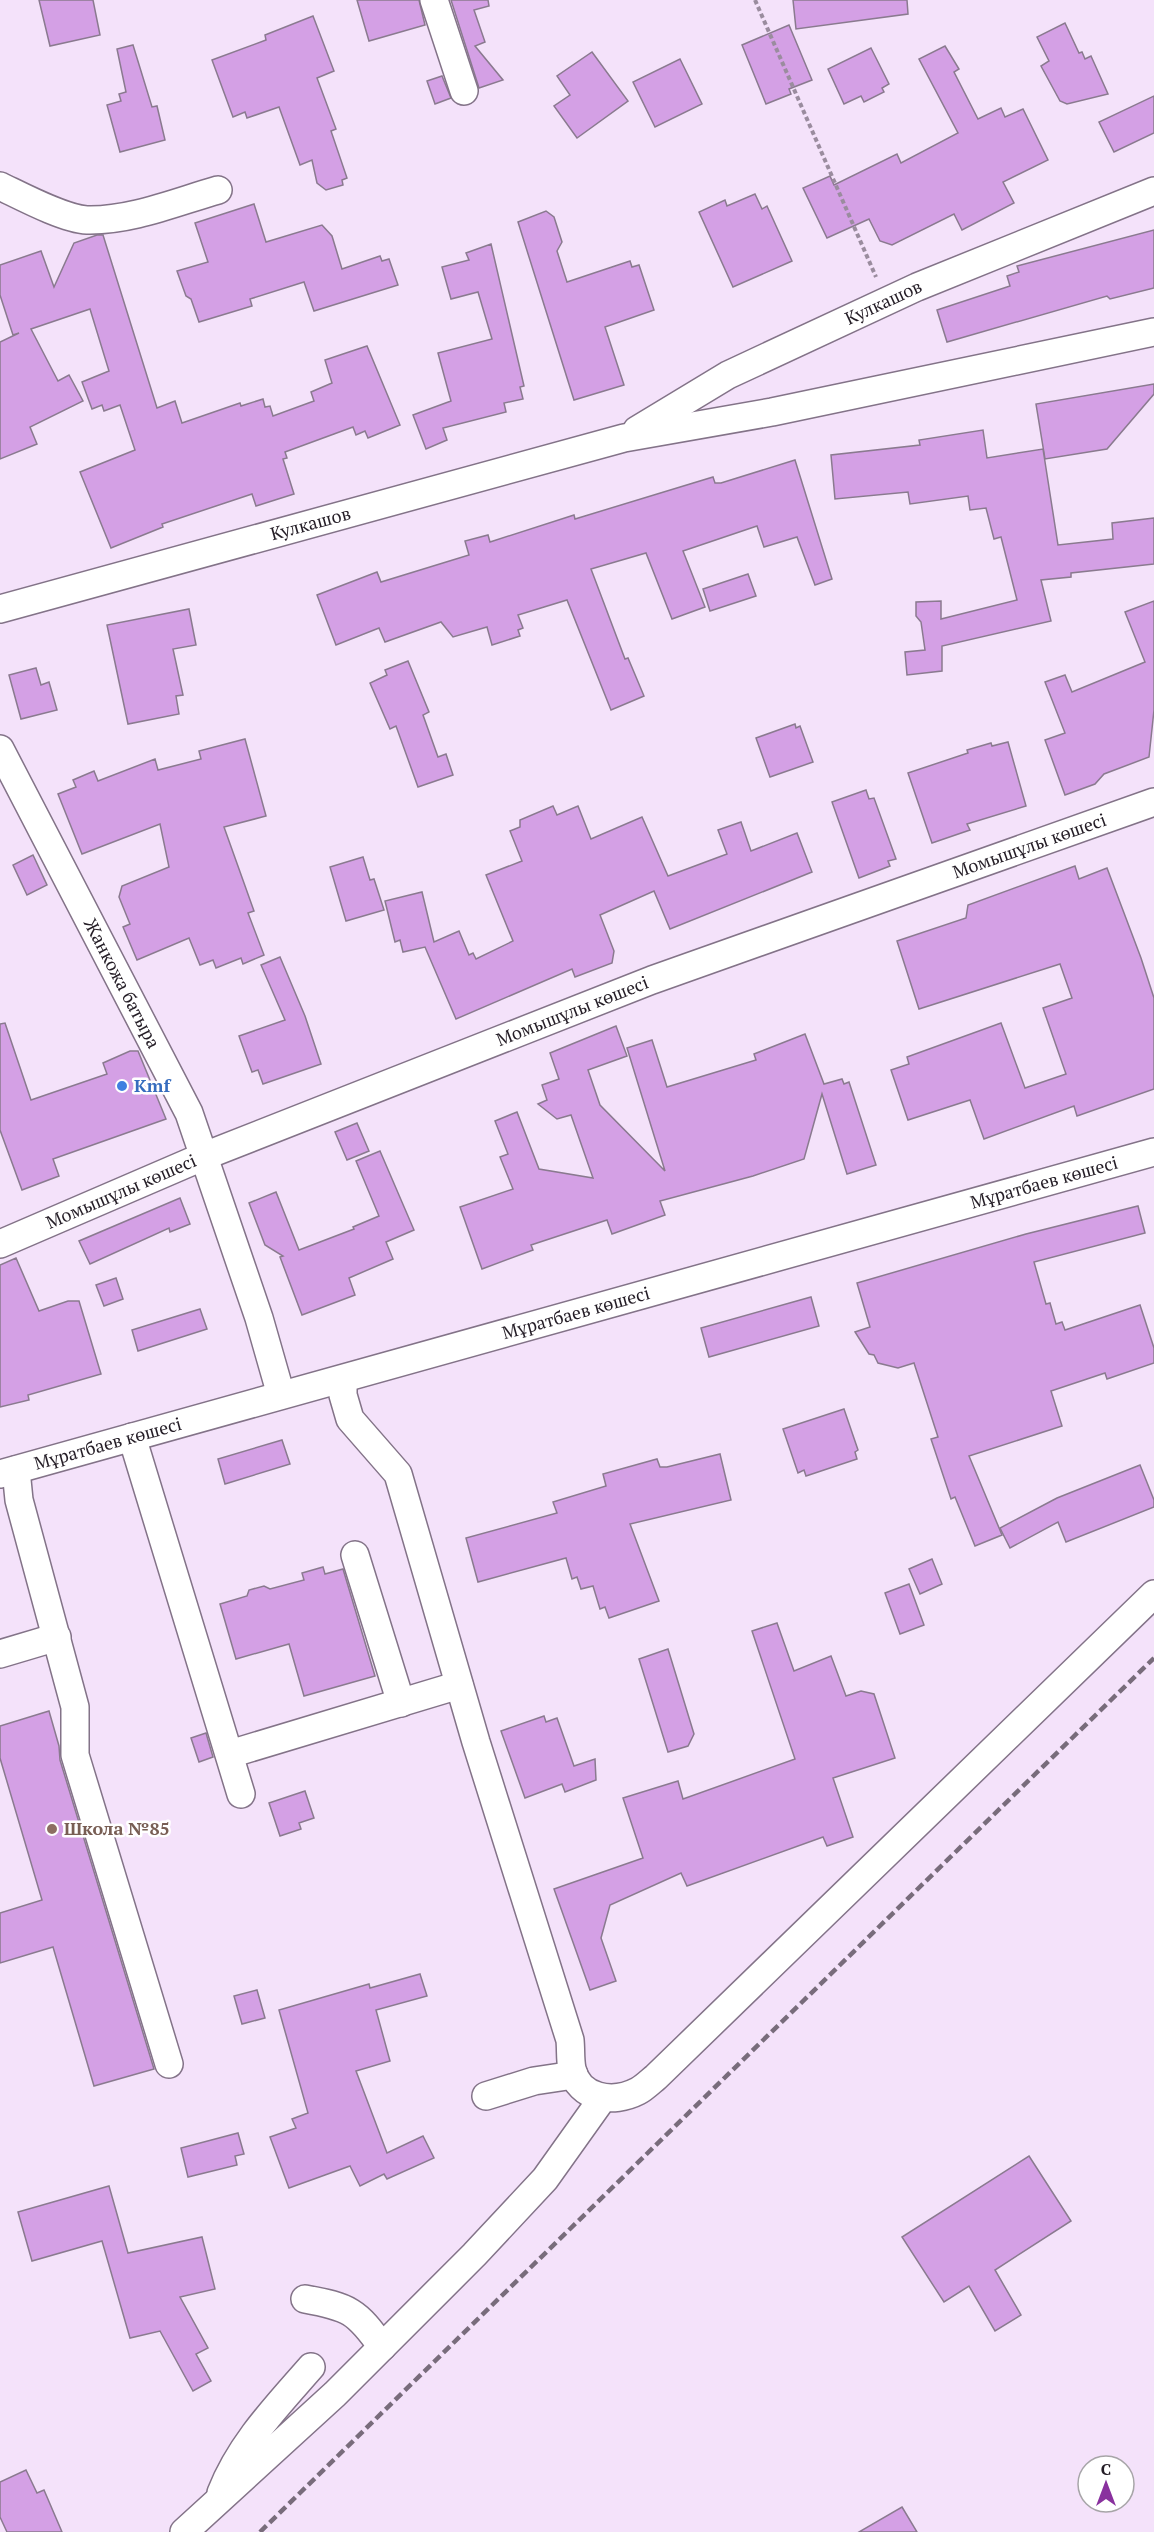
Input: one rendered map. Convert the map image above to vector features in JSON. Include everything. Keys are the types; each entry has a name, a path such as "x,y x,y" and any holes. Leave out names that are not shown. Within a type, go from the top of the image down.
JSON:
{"street":[{"path":"434,0 464,91"},
{"path":"0,186 28,200 84,220 118,218 218,190"},
{"name":"Кулкашов","path":"624,438 728,375 886,302 1154,191"},
{"name":"Кулкашов","path":"0,609 624,438 772,412 1154,332"},
{"name":"Жанкожа батыра","path":"0,749 189,1113 202,1157 259,1318 280,1395"},
{"name":"Момышұлы көшесі","path":"0,1244 202,1157 652,980 1154,801"},
{"name":"Мұратбаев көшесі","path":"8,1472 1154,1152"},
{"path":"343,1380 343,1395 350,1419 398,1474 459,1685 570,2040 574,2075 587,2091 602,2099 637,2092 656,2077 1154,1594"},
{"path":"132,1437 241,1794"},
{"path":"8,1472 19,1500 75,1707 75,1755 169,2064"},
{"path":"356,1555 401,1703"},
{"path":"0,1654 57,1637"},
{"path":"230,1754 459,1685"},
{"path":"486,2096 534,2081 574,2075"},
{"path":"184,2532 335,2394 382,2347 544,2179 602,2099"},
{"path":"305,2299 338,2305 363,2320 382,2347"},
{"path":"217,2502 231,2467 266,2418 311,2367"}],"path":[{"path":"755,0 886,302"}],"building":[{"path":"39,0 93,0 100,35 50,46"},
{"path":"357,0 419,0 425,25 369,41"},
{"path":"451,0 488,0 489,6 474,10 485,42 475,46 503,80 479,88"},
{"path":"793,0 907,0 908,14 796,29"},
{"path":"313,16 334,71 317,78 336,129 331,131 347,178 342,180 343,185 326,190 317,183 312,160 300,165 279,107 247,118 245,112 233,117 212,60 266,40 265,35"},
{"path":"1065,23 1079,53 1082,52 1085,59 1091,56 1108,94 1067,104 1060,101 1041,66 1049,61 1037,37"},
{"path":"789,25 812,80 789,89 791,94 766,104 742,45"},
{"path":"133,45 152,107 157,106 165,140 120,152 107,105 121,101 119,94 126,92 117,49"},
{"path":"945,46 959,69 954,72 978,119 1001,108 1005,117 1023,109 1048,160 1003,182 1014,203 962,230 954,214 892,245 880,241 869,219 827,238 803,188 830,176 834,185 897,154 901,163 958,133 919,59"},
{"path":"871,48 889,84 882,88 884,92 864,102 861,96 844,104 828,69"},
{"path":"592,52 628,101 577,138 554,106 570,95 557,76"},
{"path":"680,59 702,104 655,127 633,82"},
{"path":"442,76 451,98 435,104 427,81"},
{"path":"1154,96 1154,133 1114,152 1099,122"},
{"path":"755,194 762,209 767,206 792,261 733,287 699,212 725,200 727,206"},
{"path":"254,204 266,242 322,225 332,236 342,269 380,256 382,261 389,259 398,285 314,311 304,282 250,299 252,306 199,322 177,271 208,262 195,223"},
{"path":"546,211 554,217 562,242 557,251 567,282 630,261 632,267 639,265 654,310 605,327 624,385 574,400 518,222"},
{"path":"1154,230 1154,288 1110,299 1107,296 947,342 937,310 1010,286 1007,276 1019,272 1017,266"},
{"path":"103,235 157,408 175,401 182,423 240,403 241,406 263,399 265,407 270,406 273,416 314,401 311,392 332,383 325,360 367,346 400,425 368,438 365,431 356,435 353,427 285,452 287,458 283,459 294,494 256,506 252,494 162,524 163,527 111,548 80,472 135,450 120,405 104,411 102,405 92,409 82,382 109,371 90,309 31,329 58,381 69,375 83,401 30,427 37,444 0,459 0,342 19,333 13,335 0,295 0,265 41,251 54,287 74,243"},
{"path":"491,244 524,386 520,387 523,399 504,403 506,412 443,428 447,440 426,449 413,415 451,401 438,353 492,339 478,292 451,299 442,267 469,260 466,253"},
{"path":"1154,384 1154,394 1107,449 1045,459 1036,404"},
{"path":"983,430 987,458 1043,449 1058,545 1113,539 1112,523 1154,518 1154,564 1071,573 1071,577 1041,580 1051,621 942,646 942,671 907,675 905,652 925,650 921,622 916,616 916,602 941,601 941,619 1017,600 1001,537 994,539 986,508 970,510 968,496 910,504 908,492 835,499 831,455 920,445 919,440"},
{"path":"795,460 832,579 815,585 797,537 764,547 757,526 683,551 705,607 672,619 646,553 591,569 625,659 628,658 644,696 611,710 567,600 518,615 523,628 518,630 520,636 492,645 487,627 453,637 441,622 385,642 379,628 336,645 317,595 377,572 381,582 469,555 465,541 488,535 490,542 574,515 575,519 713,477 715,483 721,483"},
{"path":"748,574 756,596 710,611 703,589"},
{"path":"1154,601 1154,710 1149,757 1104,774 1095,784 1065,795 1045,740 1065,733 1045,682 1065,675 1072,692 1145,662 1125,612"},
{"path":"189,609 196,645 173,649 183,695 176,696 179,714 128,724 107,625"},
{"path":"408,661 429,712 423,715 438,757 446,754 453,775 418,787 396,726 390,729 370,683 387,675 385,670"},
{"path":"36,668 41,685 49,682 57,710 21,719 9,675"},
{"path":"795,724 796,728 800,726 813,762 770,777 756,738"},
{"path":"245,739 266,816 224,827 254,911 248,913 264,955 243,964 241,958 216,968 213,960 200,965 189,938 137,960 123,927 130,924 119,897 122,886 169,867 160,824 82,854 58,794 76,787 73,780 94,771 98,781 155,759 158,770 201,759 199,751"},
{"path":"1008,742 1026,806 967,824 970,830 932,843 908,773 968,753 967,750 991,743 992,746"},
{"path":"866,790 869,799 874,798 896,859 888,861 890,866 859,878 832,802"},
{"path":"553,806 557,815 578,806 591,839 642,817 668,876 727,854 718,830 741,822 751,851 797,833 812,872 670,929 654,891 600,915 614,951 612,963 575,977 572,969 456,1019 425,947 403,952 400,940 395,942 385,901 422,892 434,942 459,931 469,955 473,953 476,959 513,941 486,875 522,861 510,831 520,827 520,820"},
{"path":"33,855 47,885 27,895 13,865"},
{"path":"363,857 370,880 374,879 384,910 346,921 330,867"},
{"path":"1075,866 1079,879 1107,868 1141,958 1154,998 1154,1089 1077,1116 1074,1106 984,1139 970,1100 908,1120 891,1070 909,1064 907,1057 1001,1023 1025,1088 1066,1074 1043,1008 1072,998 1060,964 919,1009 897,941 966,918 968,905"},
{"path":"280,957 305,1016 321,1064 263,1084 258,1070 252,1072 239,1036 285,1020 261,965"},
{"path":"5,1023 31,1100 107,1074 103,1063 130,1051 138,1051 166,1119 53,1159 59,1176 22,1190 0,1130 0,1024"},
{"path":"616,1026 627,1056 588,1070 600,1105 665,1171 627,1048 652,1040 667,1087 756,1060 754,1054 805,1034 824,1084 842,1079 844,1084 849,1082 876,1165 847,1174 822,1094 804,1159 753,1176 660,1201 665,1215 612,1234 607,1220 531,1245 533,1250 482,1269 460,1207 513,1189 500,1157 508,1154 495,1121 517,1112 539,1169 593,1178 571,1115 557,1119 538,1104 547,1100 542,1085 559,1079 550,1053"},
{"path":"357,1123 369,1151 347,1160 335,1132"},
{"path":"380,1151 414,1230 386,1242 393,1259 349,1278 355,1295 302,1315 280,1257 283,1256 265,1245 249,1203 276,1192 299,1250 354,1229 353,1227 379,1216 356,1161"},
{"path":"180,1198 190,1224 170,1232 169,1228 90,1264 79,1241"},
{"path":"1138,1206 1145,1233 1034,1262 1046,1304 1050,1303 1056,1324 1062,1322 1065,1330 1140,1305 1154,1348 1154,1363 1107,1379 1105,1373 1051,1391 1062,1426 969,1456 1002,1535 975,1546 955,1497 951,1499 931,1439 938,1437 914,1363 898,1368 878,1363 874,1355 869,1354 855,1332 870,1327 857,1283 1026,1234"},
{"path":"16,1258 39,1311 68,1301 79,1301 101,1374 28,1395 29,1400 0,1407 0,1265"},
{"path":"116,1278 123,1299 104,1306 96,1285"},
{"path":"811,1297 819,1326 709,1357 701,1328"},
{"path":"200,1309 207,1329 138,1351 132,1330"},
{"path":"844,1409 858,1450 855,1452 857,1459 806,1476 804,1470 798,1473 783,1429"},
{"path":"282,1440 290,1464 225,1484 218,1459"},
{"path":"720,1454 731,1500 630,1524 659,1601 609,1618 605,1607 600,1609 593,1586 581,1589 577,1577 572,1579 566,1558 478,1582 466,1538 557,1513 553,1502 606,1486 603,1474 657,1459 660,1467 667,1467"},
{"path":"1140,1465 1154,1500 1154,1507 1066,1542 1058,1522 1010,1548 1000,1528 1057,1498"},
{"path":"932,1559 942,1584 920,1594 909,1569"},
{"path":"323,1567 325,1574 343,1569 375,1676 304,1696 289,1644 236,1659 220,1604 247,1596 249,1590 264,1586 270,1589 304,1580 302,1573"},
{"path":"909,1584 924,1625 900,1634 885,1593"},
{"path":"777,1623 794,1671 831,1656 846,1696 861,1691 874,1694 895,1758 833,1778 853,1837 827,1846 823,1837 687,1886 681,1873 610,1905 601,1938 616,1981 590,1990 554,1889 643,1858 623,1798 678,1781 683,1799 795,1759 752,1631"},
{"path":"668,1649 694,1734 688,1746 668,1752 639,1659"},
{"name":"Школа №85","path":"49,1711 59,1746 60,1760 154,2069 94,2086 53,1947 0,1963 0,1913 42,1900 0,1758 0,1726"},
{"path":"544,1716 546,1722 557,1718 574,1766 595,1759 596,1780 565,1792 562,1784 525,1798 501,1731"},
{"path":"206,1733 213,1757 199,1762 191,1738"},
{"path":"305,1791 314,1818 299,1823 301,1829 280,1836 269,1803"},
{"path":"420,1974 427,1996 376,2010 390,2061 356,2071 387,2153 423,2136 434,2158 387,2179 384,2174 360,2186 350,2166 289,2188 270,2137 296,2128 292,2119 308,2113 279,2010 369,1984 370,1988"},
{"path":"257,1990 265,2018 242,2024 234,1996"},
{"path":"238,2133 244,2154 235,2156 237,2165 188,2177 181,2148"},
{"path":"1029,2156 1071,2221 995,2270 1021,2315 995,2331 969,2286 944,2302 902,2237"},
{"path":"109,2186 128,2253 202,2237 215,2289 180,2297 208,2348 196,2354 211,2381 193,2391 160,2331 130,2338 102,2241 32,2261 18,2212"},
{"path":"26,2470 37,2493 44,2490 62,2532 7,2532 0,2517 0,2482"},
{"path":"902,2507 917,2532 859,2532"}],"railway":[{"path":"260,2532 1154,1658"}],"place":[{"name":"Kmf","path":"122,1086"},
{"name":"Школа №85","path":"52,1829"}]}
